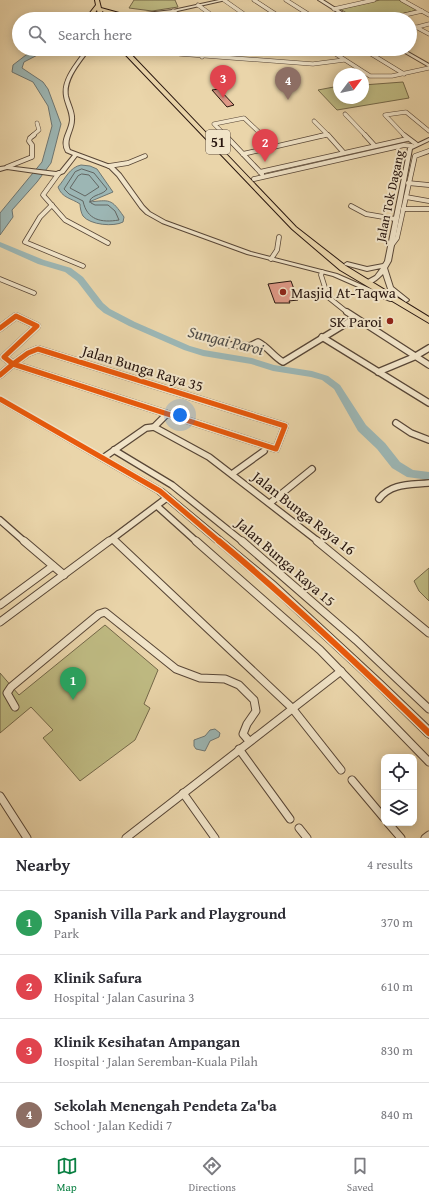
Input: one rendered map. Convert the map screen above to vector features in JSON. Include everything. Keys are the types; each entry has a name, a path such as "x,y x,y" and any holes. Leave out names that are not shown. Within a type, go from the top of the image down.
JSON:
{"highway":[{"path":"102,0 99,5 109,12"},
{"name":"51","path":"129,56 294,228 332,260 404,302 429,320"},
{"name":"51","path":"136,56 300,227 369,281"},
{"name":"51","path":"404,302 429,314"}],"street":[{"path":"166,12 224,0 241,12"},
{"path":"254,0 272,12"},
{"path":"286,0 305,12"},
{"path":"320,0 339,12"},
{"path":"334,9 374,0"},
{"path":"402,0 429,15"},
{"path":"198,5 208,12"},
{"path":"417,12 422,11"},
{"path":"417,27 429,24"},
{"path":"417,28 429,34"},
{"path":"83,56 74,70 65,92 72,119 66,140 66,148 76,154 109,166 119,175 142,207 154,217 194,234 271,259 350,281 404,302"},
{"path":"195,56 313,64 344,60"},
{"path":"338,56 368,75 392,76 429,67"},
{"path":"374,56 404,74"},
{"path":"411,56 429,67"},
{"path":"413,146 385,115 406,112 429,131"},
{"path":"345,114 375,146"},
{"path":"265,177 214,124 244,118 274,147"},
{"path":"314,121 344,153"},
{"path":"0,170 32,158 32,145 29,141 30,138 39,130 37,123"},
{"path":"243,154 327,135"},
{"path":"260,172 407,139"},
{"name":"Jalan Tok Dagang","path":"369,281 383,272 385,266 391,246 395,219 413,146 429,139"},
{"path":"255,180 404,145 413,146"},
{"path":"255,180 413,146"},
{"path":"391,246 397,238 415,156 429,151"},
{"path":"76,154 43,194 65,220 108,243"},
{"path":"109,166 128,163 145,156"},
{"path":"7,167 48,173 59,173"},
{"path":"408,183 429,185"},
{"path":"406,197 429,201"},
{"path":"52,205 46,208 36,221 25,242 83,266"},
{"path":"351,206 366,214 395,219"},
{"path":"403,209 429,209"},
{"path":"271,259 277,250 279,237"},
{"path":"347,264 367,269 385,266 390,288 404,302"},
{"path":"322,272 321,275 328,297 355,318 429,366"},
{"path":"0,279 34,292"},
{"path":"0,328 16,316 37,326 2,358 13,364 167,414 154,427 146,428 103,458"},
{"path":"231,346 250,346 258,342 265,346 273,356 283,362 355,318"},
{"path":"322,338 429,403"},
{"path":"378,372 414,357 429,348"},
{"name":"Jalan Bunga Raya 35","path":"0,375 34,350 44,350 285,426 276,449 167,414"},
{"path":"0,399 168,497 272,585 378,683 429,733"},
{"path":"396,423 411,433 429,440"},
{"name":"Jalan Bunga Raya 16","path":"154,427 210,457 345,562 429,633"},
{"name":"Jalan Bunga Raya 15","path":"114,450 172,485 234,533 356,640 429,709"},
{"path":"232,474 264,451"},
{"path":"270,503 312,469"},
{"path":"379,499 383,492 397,485 429,484"},
{"path":"0,622 168,497"},
{"path":"157,506 267,603 341,671 429,762"},
{"path":"0,520 64,575"},
{"path":"113,538 292,708 341,770"},
{"path":"0,596 3,603 53,566"},
{"path":"15,707 7,693 11,687 99,614 105,612 176,669 200,678 231,680 250,694 254,700 256,711 247,724 244,734 249,741"},
{"path":"126,838 341,671"},
{"path":"239,749 290,819"},
{"path":"352,780 381,814"},
{"path":"183,793 215,838"},
{"path":"0,796 28,838"},
{"path":"391,826 401,838"},
{"path":"299,828 307,838"},
{"path":"425,838 429,835"}],"shaded area":[{"path":"134,0 175,0 178,7 152,11 129,8"},
{"path":"380,0 399,0 418,10 410,12 345,12 340,9"},
{"path":"403,82 409,98 337,110 318,90 333,87 333,104 369,104 369,85"},
{"path":"429,568 429,601 419,591 414,581"},
{"path":"105,625 158,670 144,704 150,708 135,740 80,781 43,738 53,730 31,707 0,733 0,673 19,695"}],"water":[{"path":"25,56 36,56 24,62 22,68 43,82 48,89 61,124 51,163 37,182 12,210 13,217 0,235 0,213 42,162 52,126 48,106 33,82 12,72 13,65"},
{"path":"81,165 90,166 97,169 113,192 89,202 106,201 113,203 124,217 123,222 108,225 96,223 86,219 83,216 80,204 64,196 60,191 58,187 68,174 74,168"},
{"path":"215,729 220,733 219,737 210,741 205,751 196,749 194,746 194,740 205,736 210,730"}],"building":[{"path":"219,89 234,105 227,107 212,90"},
{"name":"Masjid At-Taqwa","path":"291,281 298,300 289,301 290,303 275,303 268,284"}],"waterway":[{"name":"Sungai Paroi","path":"0,244 41,262 68,270 80,279 100,305 107,311 132,324 187,348 203,353 252,361 273,368 312,374 325,378 337,387 362,428 381,446 396,465 411,474 429,476"}],"cycle path":[{"path":"0,328 16,316 37,326 4,357 13,364 276,449 285,426 38,349 23,356 13,364 9,368 4,371 0,375"},
{"path":"0,399 160,491 272,585 378,683 429,733"}],"place":[{"name":"Klinik Kesihatan Ampangan","path":"223,98"},
{"name":"Sekolah Menengah Pendeta Za'ba","path":"288,100"},
{"name":"Klinik Safura","path":"265,162"},
{"name":"Masjid At-Taqwa","path":"283,292"},
{"name":"SK Paroi","path":"390,321"},
{"name":"Spanish Villa Park and Playground","path":"73,700"}]}
